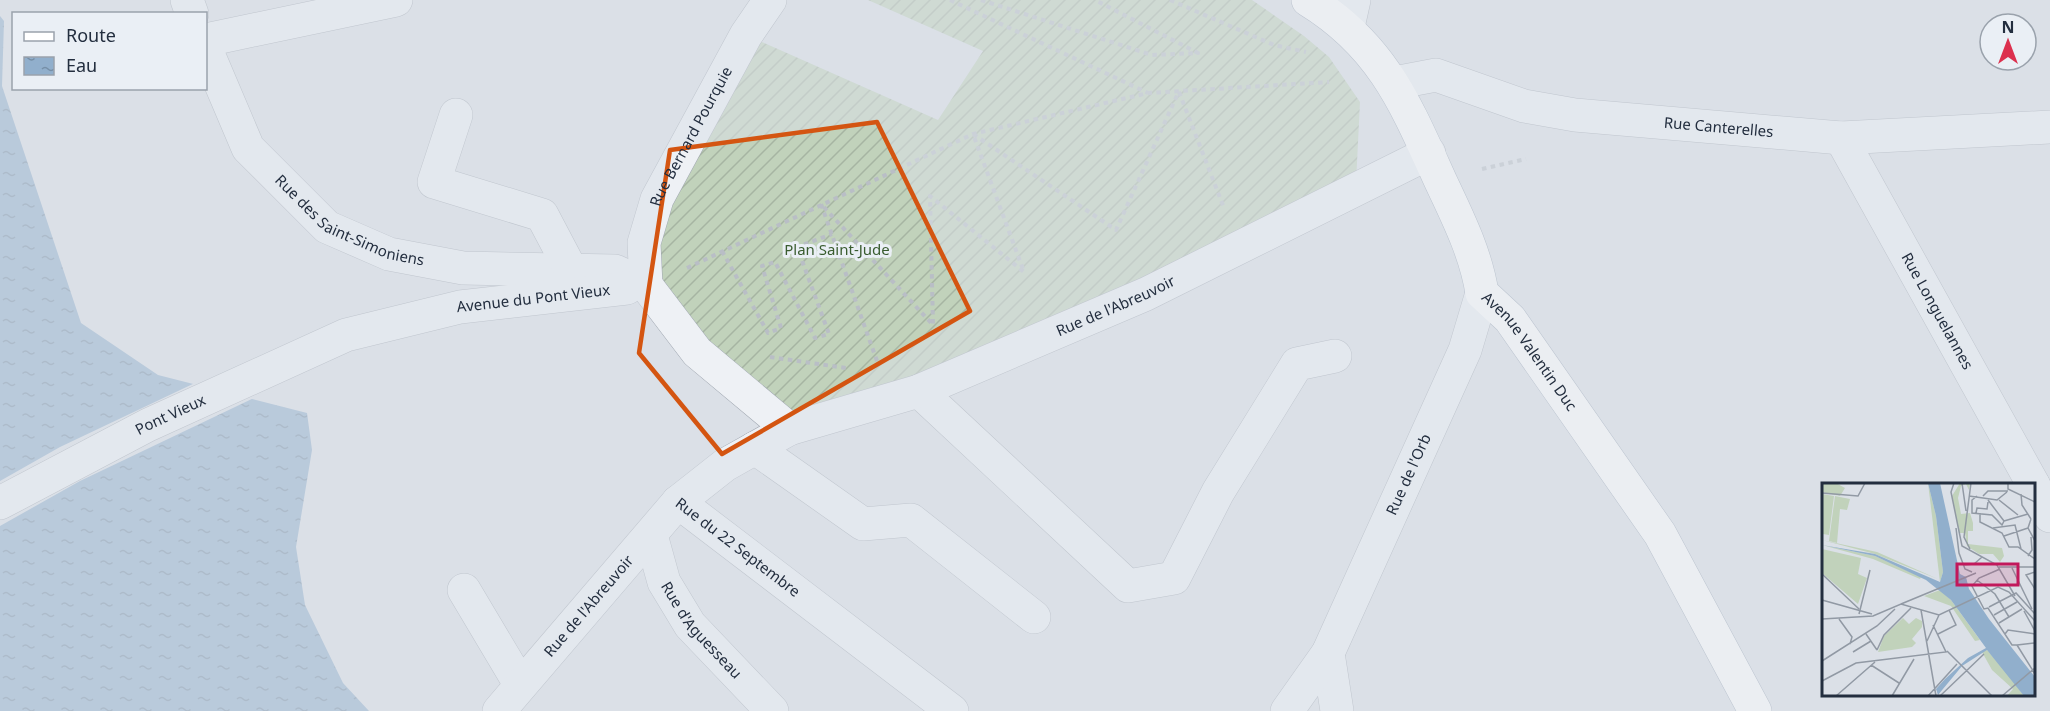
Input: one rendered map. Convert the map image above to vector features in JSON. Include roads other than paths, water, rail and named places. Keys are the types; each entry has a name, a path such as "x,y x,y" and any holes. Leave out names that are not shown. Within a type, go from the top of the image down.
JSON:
{"main road":[{"name":"Avenue Valentin Duc","path":"1308,0 1351,13 1394,82 1429,153 1478,267 1482,294 1510,319 1659,534 1755,711"}],"street":[{"path":"207,40 396,0"},
{"name":"Rue Bernard Pourquie","path":"646,285 644,243 657,199 746,35 770,0"},
{"name":"Rue des Saint-Simoniens","path":"207,51 248,148 327,227 389,254 463,268 571,270"},
{"name":"Rue Canterelles","path":"1394,82 1436,75 1524,106 1575,115 1841,138 2050,127"},
{"path":"456,115 434,182 542,215 571,270"},
{"name":"Rue Longuelannes","path":"1841,138 2032,483"},
{"name":"Rue de l'Abreuvoir","path":"789,429 919,391 983,366 1146,294 1429,153"},
{"name":"Avenue du Pont Vieux","path":"571,270 615,271 646,285"},
{"path":"646,285 697,352 789,429"},
{"name":"Avenue du Pont Vieux","path":"346,335 460,307 646,285"},
{"name":"Rue de l'Orb","path":"1287,711 1328,652 1465,350 1482,294"},
{"name":"Pont Vieux","path":"0,503 148,425 346,335"},
{"path":"919,391 1128,586 1174,578 1218,492 1297,364 1335,356"},
{"name":"Rue du 22 Septembre","path":"789,429 725,465 678,502 952,711"},
{"path":"755,448 864,524 911,520 1034,617"},
{"name":"Rue Longuelannes","path":"2035,489 2050,516"},
{"name":"Rue de l'Abreuvoir","path":"499,711 678,502"},
{"name":"Rue d'Aguesseau","path":"651,536 664,582 690,626 772,711"},
{"path":"464,590 520,684"},
{"path":"1328,652 1337,711"}],"water":[{"path":"0,16 4,21 2,86 81,323 158,375 307,413 312,450 296,547 305,605 343,683 369,711 0,711"}],"park label":[{"name":"Plan Saint-Jude","path":"837,250"}]}
